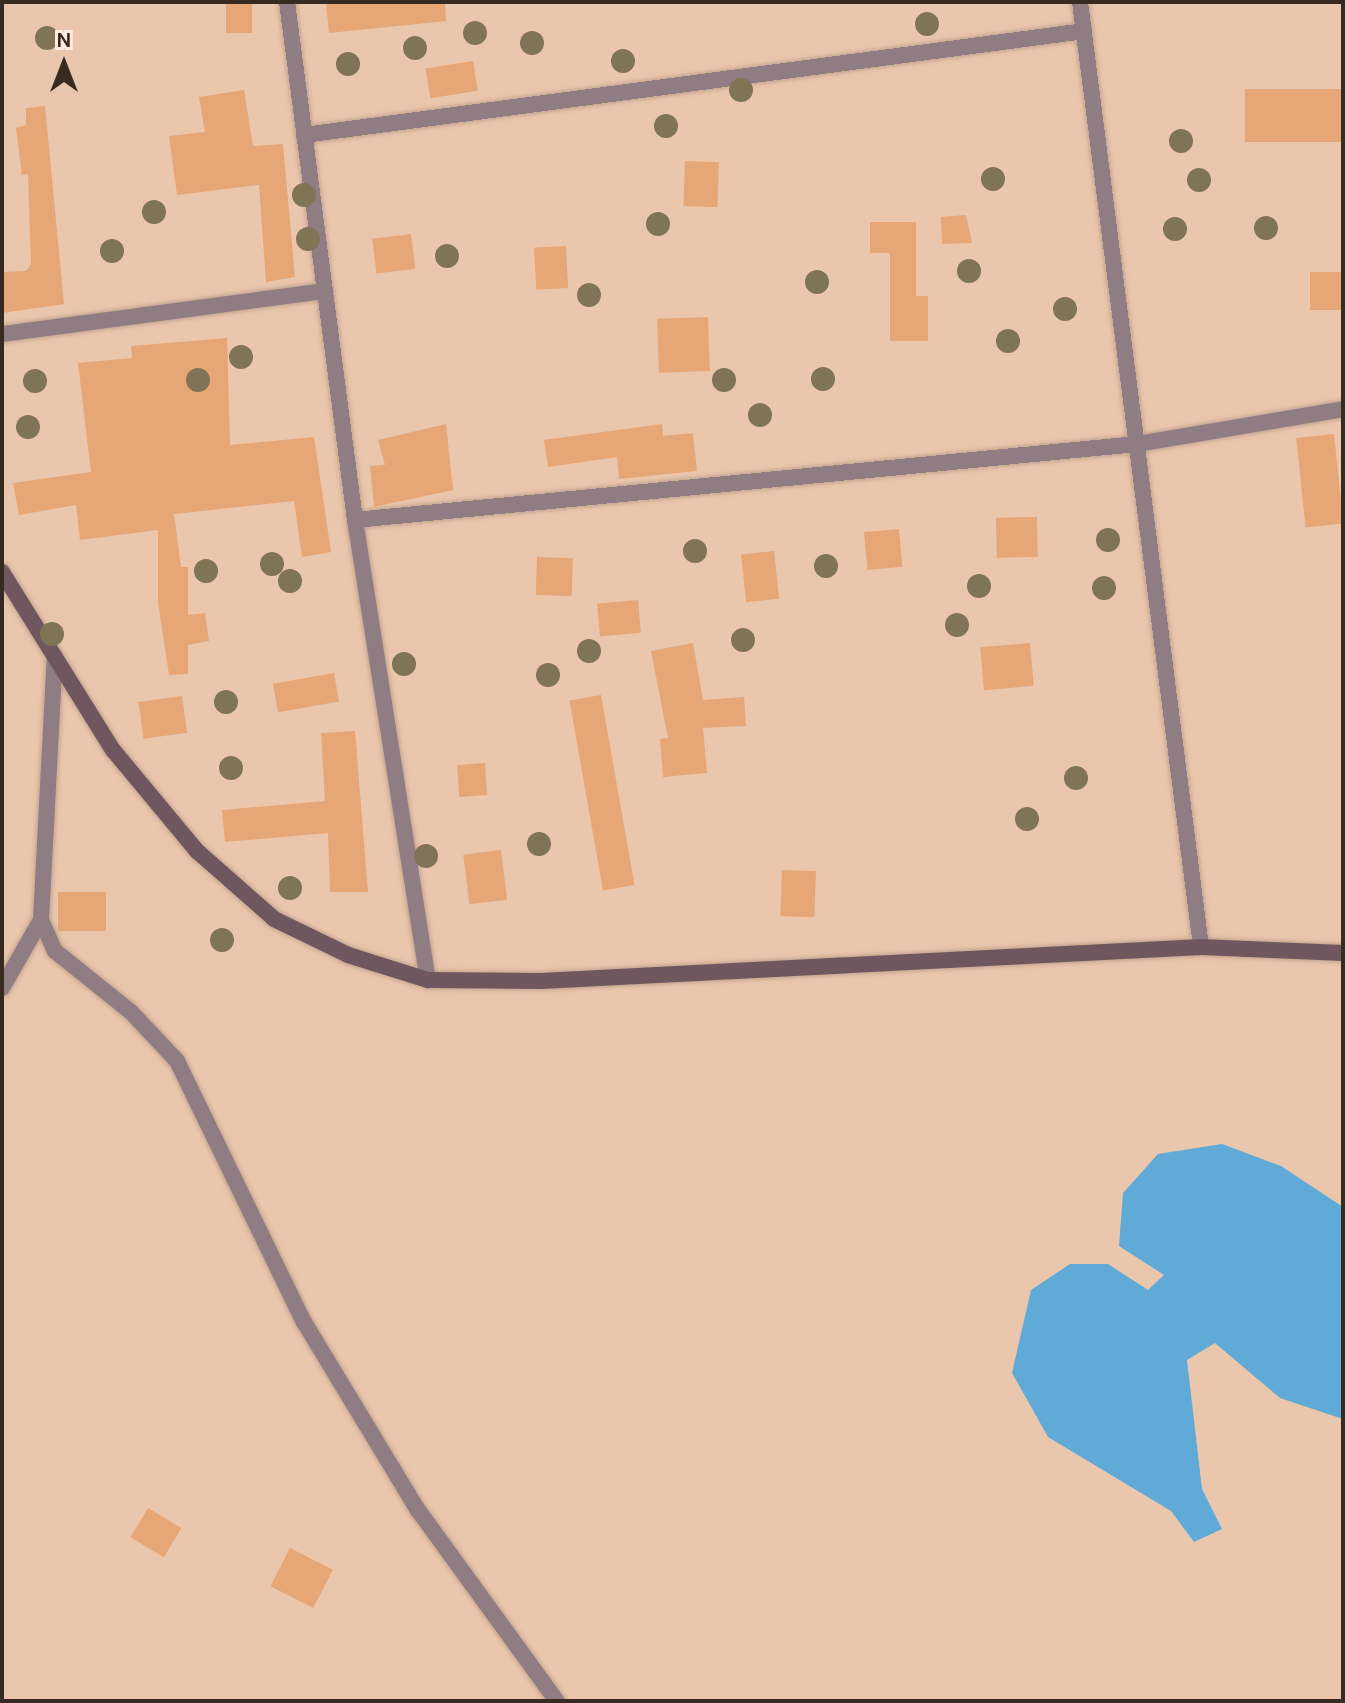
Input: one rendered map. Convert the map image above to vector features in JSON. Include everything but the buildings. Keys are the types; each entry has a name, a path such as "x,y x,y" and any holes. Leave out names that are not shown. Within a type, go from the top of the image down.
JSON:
{"main road":[{"path":"2,572 113,750 197,851 274,919 348,955 428,980 541,981 1201,947 1343,953"}],"street":[{"path":"287,2 355,520 428,980"},
{"path":"1080,2 1201,947"},
{"path":"304,135 1084,31"},
{"path":"2,334 325,291"},
{"path":"355,520 1137,444 1343,409"},
{"path":"2,988 41,920 55,657"},
{"path":"41,920 55,951 131,1012 177,1061 304,1322 418,1510 557,1701"}],"water":[{"path":"1222,1144 1281,1166 1343,1207 1343,1419 1280,1398 1215,1343 1187,1360 1202,1489 1222,1529 1194,1542 1171,1511 1048,1437 1012,1373 1031,1290 1070,1264 1108,1264 1148,1290 1164,1275 1119,1246 1123,1193 1158,1154"}]}
